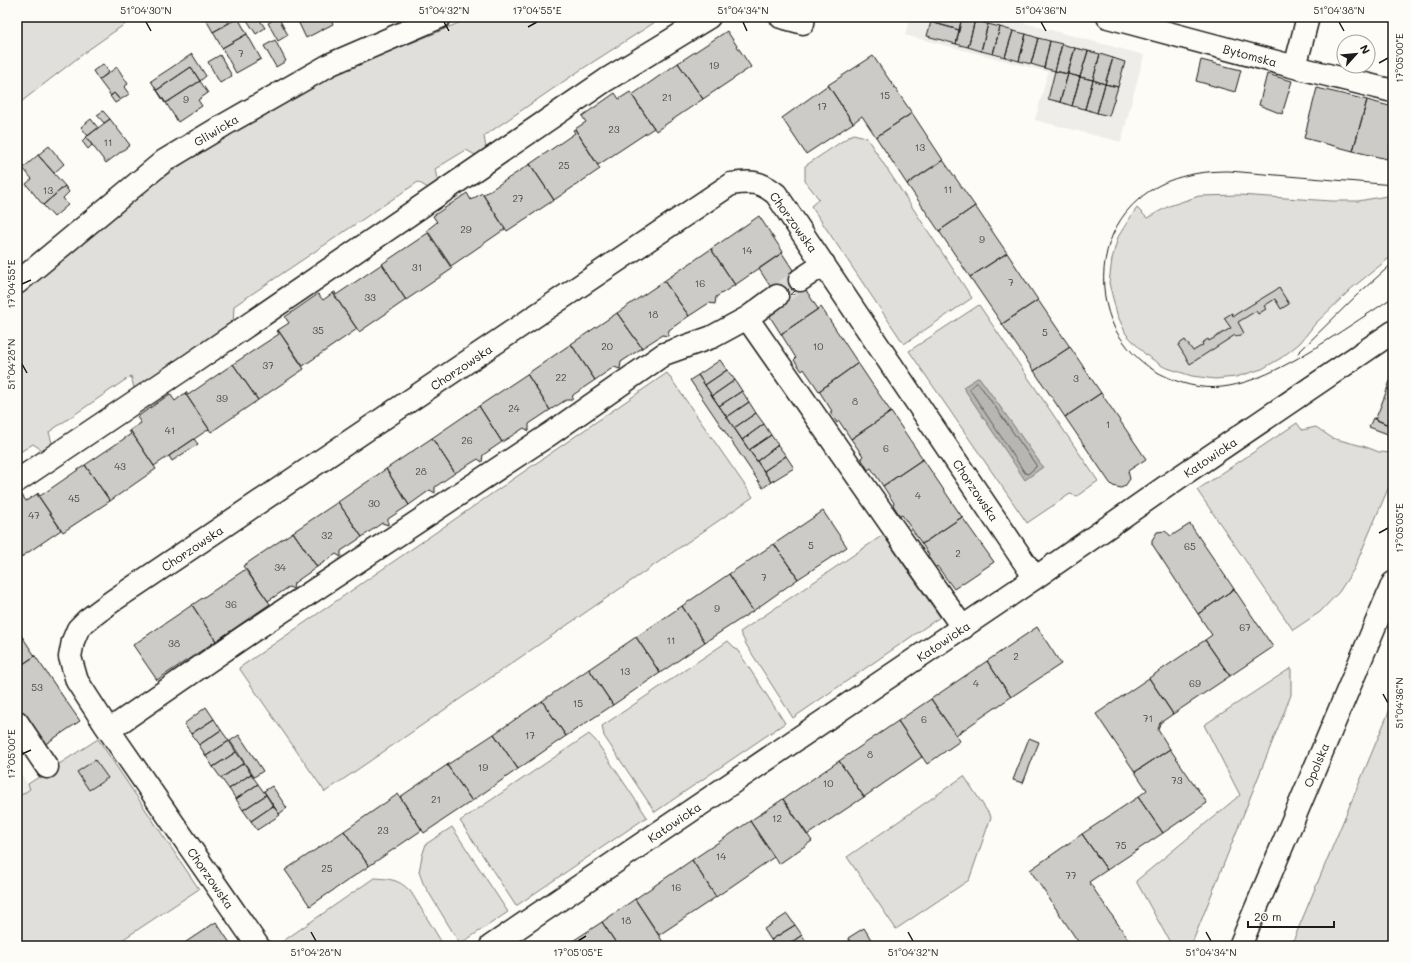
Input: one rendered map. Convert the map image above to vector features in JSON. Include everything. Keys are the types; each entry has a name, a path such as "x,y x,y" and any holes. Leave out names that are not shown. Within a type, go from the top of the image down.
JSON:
{"street":[{"name":"Gliwicka","path":"17,283 101,213 176,154 331,64 440,17"},
{"path":"17,481 181,371 606,80 709,17"},
{"path":"781,17 803,23 804,17"},
{"name":"Bytomska","path":"1108,17 1295,67 1393,91"},
{"path":"1295,67 1308,17"},
{"name":"Chorzowska","path":"258,946 109,730 77,681 70,657 73,641 78,629 87,620 114,600 731,184 749,181 764,185 776,194 1035,578"},
{"path":"800,280 824,264"},
{"path":"109,730 245,636 550,434 664,354 712,337 747,318 777,296"},
{"path":"747,318 963,628"},
{"name":"Katowicka","path":"491,946 963,628 1178,478 1393,332"},
{"name":"Opolska","path":"1240,946 1393,583"},
{"path":"17,722 47,768"}],"shaded area":[{"path":"17,17 135,17 88,50 17,105"},
{"path":"473,17 663,17 579,71 484,136 487,154 481,158 466,150 435,169 438,183 428,188 418,182 234,306 233,327 135,392 131,376 49,432 54,450 48,454 33,444 17,454 17,298 50,267 120,209 157,182 233,131 360,60 393,50"},
{"path":"910,17 1002,17 1144,55 1121,142 1035,120 1048,72 905,35"},
{"path":"853,134 866,137 972,298 904,344 811,206 819,199 805,181 805,166"},
{"path":"1239,195 1332,201 1358,201 1393,195 1393,255 1352,288 1315,324 1300,343 1281,358 1262,369 1236,377 1215,379 1192,376 1164,367 1146,355 1126,334 1117,314 1109,283 1112,259 1118,237 1137,208 1147,218 1169,206 1199,196"},
{"path":"979,305 1098,481 1077,496 1070,494 1027,523 909,351"},
{"path":"667,373 753,497 325,792 239,668"},
{"path":"1297,423 1302,430 1316,427 1332,438 1379,452 1393,453 1393,477 1354,569 1339,592 1320,612 1293,630 1197,490"},
{"path":"883,535 940,617 793,718 747,646 740,632"},
{"path":"728,641 738,651 785,723 655,812 604,736 602,726"},
{"path":"1291,668 1291,695 1191,946 1172,946 1136,881 1240,795 1204,725"},
{"path":"1393,702 1393,946 1291,946"},
{"path":"589,734 596,741 647,817 516,906 460,821"},
{"path":"98,739 199,889 113,946 17,946 17,798 30,789 28,784"},
{"path":"17,768 31,789 17,798"},
{"path":"964,776 991,817 969,880 896,929 847,857"},
{"path":"452,827 508,912 460,944 423,883 419,872 426,844"},
{"path":"374,878 394,880 407,888 411,892 444,946 280,946 279,944"}],"water":[{"path":"979,377 1043,467 1025,480 963,387"}],"building":[{"path":"225,17 229,23 213,32 205,18"},
{"path":"245,17 258,17 265,28 256,34"},
{"path":"278,17 288,35 278,41 268,23"},
{"path":"296,17 330,17 333,24 306,38"},
{"path":"933,17 962,17 959,30 931,22"},
{"path":"962,17 975,20 968,47 956,44"},
{"path":"238,18 247,34 222,48 213,32"},
{"path":"975,20 988,24 981,51 968,47"},
{"path":"931,22 959,30 956,44 927,36"},
{"path":"988,24 1000,27 993,54 981,51"},
{"path":"1000,27 1013,31 1005,57 993,54"},
{"path":"727,31 751,67 703,99 678,63"},
{"path":"1013,31 1026,34 1019,61 1005,57"},
{"path":"247,34 261,59 236,73 222,48"},
{"path":"1026,34 1038,38 1031,64 1019,61"},
{"path":"1038,38 1050,41 1044,68 1031,64"},
{"path":"275,40 286,61 276,67 264,46"},
{"path":"1050,41 1062,44 1055,71 1044,68"},
{"path":"1062,44 1075,48 1067,74 1055,71"},
{"path":"1075,48 1088,51 1080,77 1068,74"},
{"path":"1088,51 1100,54 1093,80 1080,77"},
{"path":"192,54 206,76 200,81 191,67 157,90 165,103 151,81"},
{"path":"1100,54 1113,58 1105,84 1093,80"},
{"path":"220,55 232,76 220,83 208,62"},
{"path":"873,56 912,113 876,137 862,116 853,123 828,85"},
{"path":"1113,58 1125,62 1118,87 1105,84"},
{"path":"1201,60 1241,70 1235,92 1196,81"},
{"path":"678,63 703,99 656,131 632,95"},
{"path":"103,64 109,72 99,80 93,71"},
{"path":"117,67 128,84 124,87 129,94 120,100 114,93 111,96 99,80"},
{"path":"191,67 200,81 166,103 157,90"},
{"path":"1055,71 1068,74 1060,102 1048,99"},
{"path":"1068,74 1080,77 1072,106 1060,102"},
{"path":"1267,74 1292,81 1282,114 1259,105"},
{"path":"1080,77 1093,80 1085,109 1072,106"},
{"path":"1093,80 1105,84 1097,113 1085,109"},
{"path":"200,81 208,93 198,100 202,106 178,122 166,103"},
{"path":"1105,84 1118,87 1109,116 1097,113"},
{"path":"828,85 853,123 806,154 782,118"},
{"path":"1317,88 1367,100 1353,151 1304,138"},
{"path":"630,92 654,128 598,165 575,129 586,122 582,116 615,93 619,99"},
{"path":"114,93 120,100 115,103 110,96"},
{"path":"1367,100 1393,107 1393,133 1387,159 1353,151"},
{"path":"103,111 110,119 104,123 97,115"},
{"path":"912,113 943,160 907,184 876,137"},
{"path":"91,119 98,128 88,136 81,127"},
{"path":"110,119 130,145 106,163 86,137"},
{"path":"575,129 600,169 554,200 530,164 575,133 573,130"},
{"path":"1393,133 1393,156 1388,155"},
{"path":"86,137 92,145 88,149 82,141"},
{"path":"49,146 64,164 54,173 38,155"},
{"path":"38,155 65,186 43,205 26,184 32,179 23,168"},
{"path":"943,160 975,206 939,231 907,184"},
{"path":"530,164 554,200 507,231 483,195"},
{"path":"65,186 69,192 63,198 68,205 54,217 43,205"},
{"path":"467,193 471,200 482,193 505,229 451,266 427,230 437,222 433,216"},
{"path":"975,206 1007,253 970,277 939,231"},
{"path":"759,216 783,252 735,285 711,249"},
{"path":"428,233 452,269 406,300 382,264"},
{"path":"711,249 735,285 716,297 715,304 709,303 689,316 664,281"},
{"path":"782,253 804,287 781,303 759,269"},
{"path":"1007,253 1038,300 1002,324 970,277"},
{"path":"382,264 406,300 359,332 333,293 335,292 336,295"},
{"path":"664,281 689,316 669,330 668,336 662,335 642,348 617,313"},
{"path":"804,287 818,309 781,334 767,312"},
{"path":"1279,288 1289,304 1281,309 1275,299 1264,306 1266,309 1258,314 1256,311 1238,322 1244,333 1236,337 1235,335 1190,364 1178,345 1185,340 1193,351 1203,345 1202,343 1208,339 1209,341 1231,328 1224,318 1232,313 1233,316"},
{"path":"333,293 357,329 303,366 278,330 289,323 285,317 318,294 323,300"},
{"path":"1038,300 1070,347 1034,371 1002,324"},
{"path":"821,307 858,363 819,391 804,369 802,371 794,360 796,358 781,334"},
{"path":"617,313 642,348 621,362 620,369 614,367 595,380 571,344"},
{"path":"278,330 304,369 258,400 233,364 279,334 277,331"},
{"path":"571,344 595,380 573,395 572,400 566,400 550,410 527,374"},
{"path":"1070,347 1101,393 1065,417 1034,371"},
{"path":"720,360 727,370 705,385 698,375"},
{"path":"858,363 891,412 851,439 839,421 837,423 830,412 832,411 819,391"},
{"path":"233,364 258,400 211,432 185,393 186,392 188,395"},
{"path":"727,370 735,380 712,396 705,385"},
{"path":"527,374 550,410 529,424 529,431 524,428 502,442 479,406"},
{"path":"698,375 771,482 763,488 690,380"},
{"path":"735,380 742,391 719,406 712,396"},
{"path":"1390,381 1393,382 1393,391 1387,389"},
{"path":"1387,389 1393,391 1393,422 1391,426 1374,419 1376,418"},
{"path":"742,391 749,402 727,417 719,406"},
{"path":"185,393 209,429 154,466 130,430 141,423 137,417 170,394 175,401"},
{"path":"1101,393 1146,459 1128,471 1130,479 1125,486 1121,488 1113,486 1110,483 1065,417"},
{"path":"749,402 756,413 734,428 727,417"},
{"path":"479,406 502,442 483,455 482,462 478,459 455,473 432,438"},
{"path":"891,412 923,459 883,486 871,468 868,470 861,458 863,456 851,439"},
{"path":"756,413 764,424 742,440 734,428"},
{"path":"1373,418 1391,426 1393,422 1393,436 1369,427"},
{"path":"764,424 771,435 749,450 742,440"},
{"path":"130,430 156,469 110,501 85,465 131,434 129,431"},
{"path":"771,435 778,445 757,461 749,450"},
{"path":"432,438 455,473 435,487 435,493 430,490 409,505 386,469"},
{"path":"194,439 198,444 172,461 169,456"},
{"path":"778,445 786,456 764,471 757,461"},
{"path":"786,456 794,468 771,482 764,471"},
{"path":"923,459 962,517 922,544 902,515 900,516 883,486"},
{"path":"85,465 110,501 63,532 37,494 38,493 40,496"},
{"path":"386,469 409,505 388,519 388,525 382,523 362,537 338,502"},
{"path":"37,494 61,530 17,560 17,498 22,495 26,501"},
{"path":"338,502 362,537 341,551 341,557 336,554 317,567 293,532"},
{"path":"823,511 847,547 798,579 774,544"},
{"path":"962,517 994,562 954,589 937,566 935,568 927,556 929,555 922,544"},
{"path":"1190,524 1234,589 1198,614 1152,544 1152,540 1157,532 1165,531 1171,536"},
{"path":"293,532 317,567 294,583 293,589 289,587 268,601 243,566"},
{"path":"774,544 798,579 753,611 729,574"},
{"path":"246,569 270,604 216,641 192,605"},
{"path":"729,574 753,611 705,642 682,606"},
{"path":"1234,589 1273,647 1230,676 1205,640 1212,635 1198,614"},
{"path":"192,605 216,641 157,680 133,645"},
{"path":"682,606 705,642 660,673 636,637"},
{"path":"1037,627 1061,664 1011,697 987,661"},
{"path":"17,629 35,656 17,668"},
{"path":"636,637 660,673 613,705 589,669"},
{"path":"1205,640 1230,676 1173,714 1149,678"},
{"path":"35,656 80,721 44,745 17,705 17,668"},
{"path":"987,661 1011,697 956,735 931,699"},
{"path":"589,669 613,705 566,736 542,701"},
{"path":"1149,678 1173,714 1160,723 1158,730 1170,749 1135,772 1096,714"},
{"path":"931,699 960,741 927,764 898,721"},
{"path":"542,701 566,736 518,769 494,734"},
{"path":"206,707 214,719 191,734 184,724"},
{"path":"214,719 221,730 199,745 191,734"},
{"path":"898,721 922,757 864,797 839,761"},
{"path":"221,730 229,741 206,756 199,745"},
{"path":"494,734 518,769 472,801 447,765"},
{"path":"239,735 263,771 254,777 230,741"},
{"path":"1029,738 1039,742 1023,783 1013,780"},
{"path":"229,741 236,752 213,767 206,756"},
{"path":"1170,749 1207,803 1163,833 1138,797 1147,790 1135,772"},
{"path":"236,752 244,763 221,778 213,767"},
{"path":"95,760 108,778 89,790 77,772"},
{"path":"839,761 864,797 807,835 783,799"},
{"path":"244,763 251,774 229,789 221,778"},
{"path":"447,765 472,801 424,833 400,797"},
{"path":"251,774 258,784 236,799 229,789"},
{"path":"258,784 266,795 243,810 236,799"},
{"path":"272,786 287,808 279,814 264,791"},
{"path":"398,794 422,830 369,866 344,831"},
{"path":"266,795 273,806 251,821 243,810"},
{"path":"1138,797 1163,833 1107,870 1082,834"},
{"path":"783,799 812,841 779,864 750,821"},
{"path":"273,806 280,815 257,830 251,821"},
{"path":"750,821 774,857 716,897 692,860"},
{"path":"344,831 369,866 310,906 285,870"},
{"path":"1082,834 1107,870 1089,882 1133,946 1081,946 1030,870"},
{"path":"692,860 716,897 659,935 635,899"},
{"path":"635,899 663,942 657,946 618,946 602,922"},
{"path":"787,914 795,925 771,940 764,929"},
{"path":"216,922 232,946 180,946"},
{"path":"602,922 618,946 565,946"},
{"path":"795,925 802,935 786,946 775,946 771,940"},
{"path":"864,928 875,946 853,946 848,938"},
{"path":"802,935 809,946 786,946"}],"tunnel":[{"path":"777,296 800,280"}],"tram line":[{"path":"1393,185 1229,171 1205,172 1170,180 1149,191 1126,212 1117,226 1110,242 1105,260 1104,277 1108,312 1115,329 1132,353 1148,367 1167,377 1189,385 1213,388 1229,386 1260,377 1291,362 1321,345 1393,297"},
{"path":"1298,353 1357,295 1393,263"}]}
